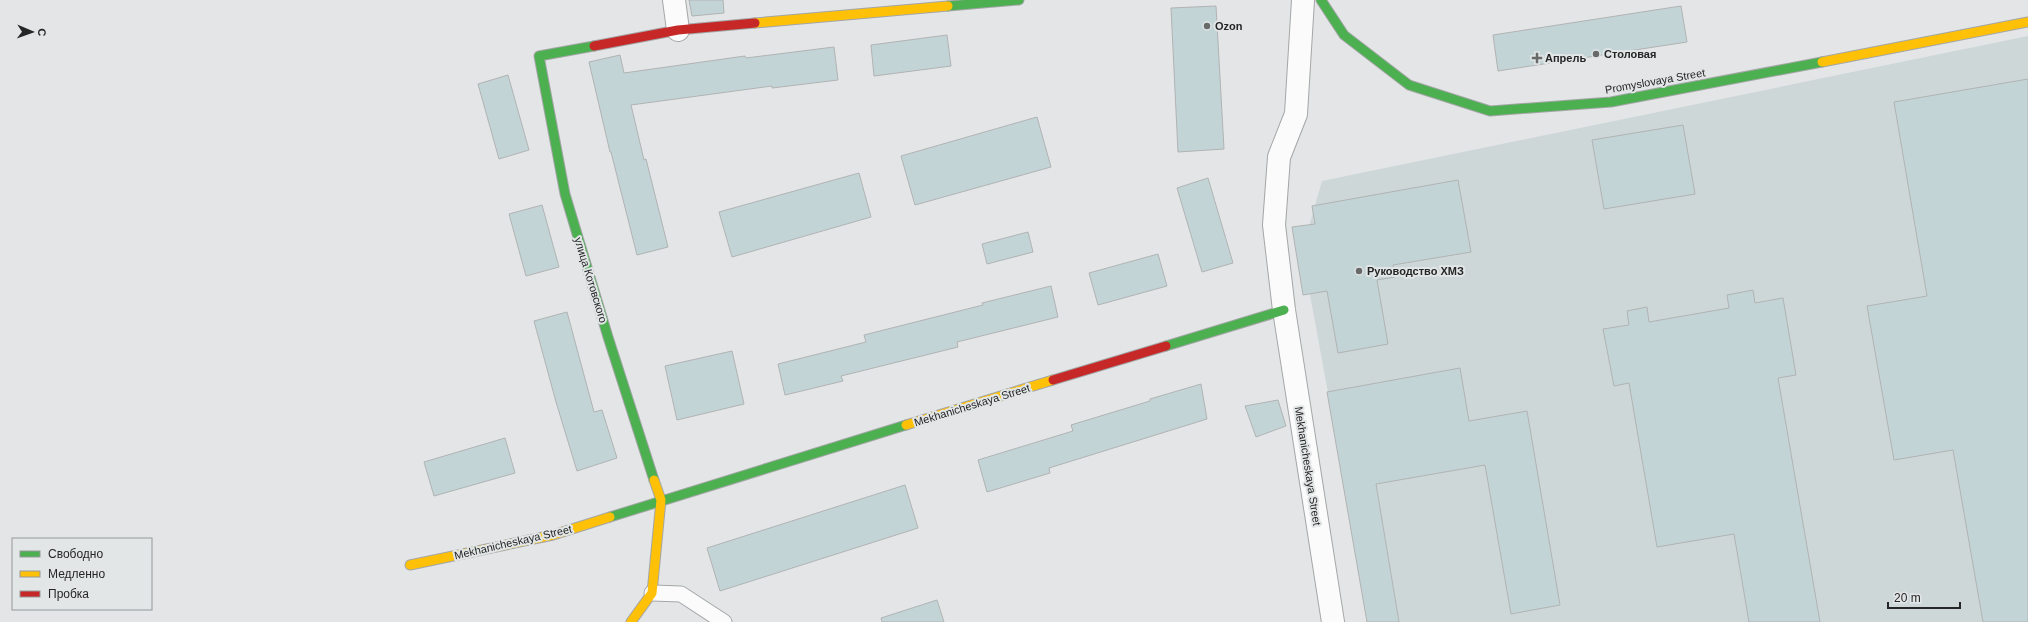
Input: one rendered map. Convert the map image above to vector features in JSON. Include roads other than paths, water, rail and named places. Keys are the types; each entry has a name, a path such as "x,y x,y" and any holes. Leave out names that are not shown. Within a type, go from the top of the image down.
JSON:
{"street":[{"path":"674,0 678,30 1019,0"},
{"name":"Mekhanicheskaya Street","path":"1303,0 1296,114 1279,157 1274,225 1284,310 1333,622"},
{"name":"Promyslovaya Street","path":"1320,0 1344,35 1409,85 1490,111 1611,102 2028,22"},
{"name":"улица Котовского","path":"661,500 608,337 565,194 539,56 678,30"},
{"name":"Mekhanicheskaya Street","path":"410,565 553,535 661,500 1284,310"},
{"path":"631,622 652,593 661,500"}],"lane":[{"path":"652,593 681,594 724,622"}],"place":[{"name":"Ozon","path":"1207,26"},
{"name":"Столовая","path":"1596,54"},
{"name":"Апрель","path":"1537,58"},
{"name":"Руководство ХМЗ","path":"1359,271"}]}
